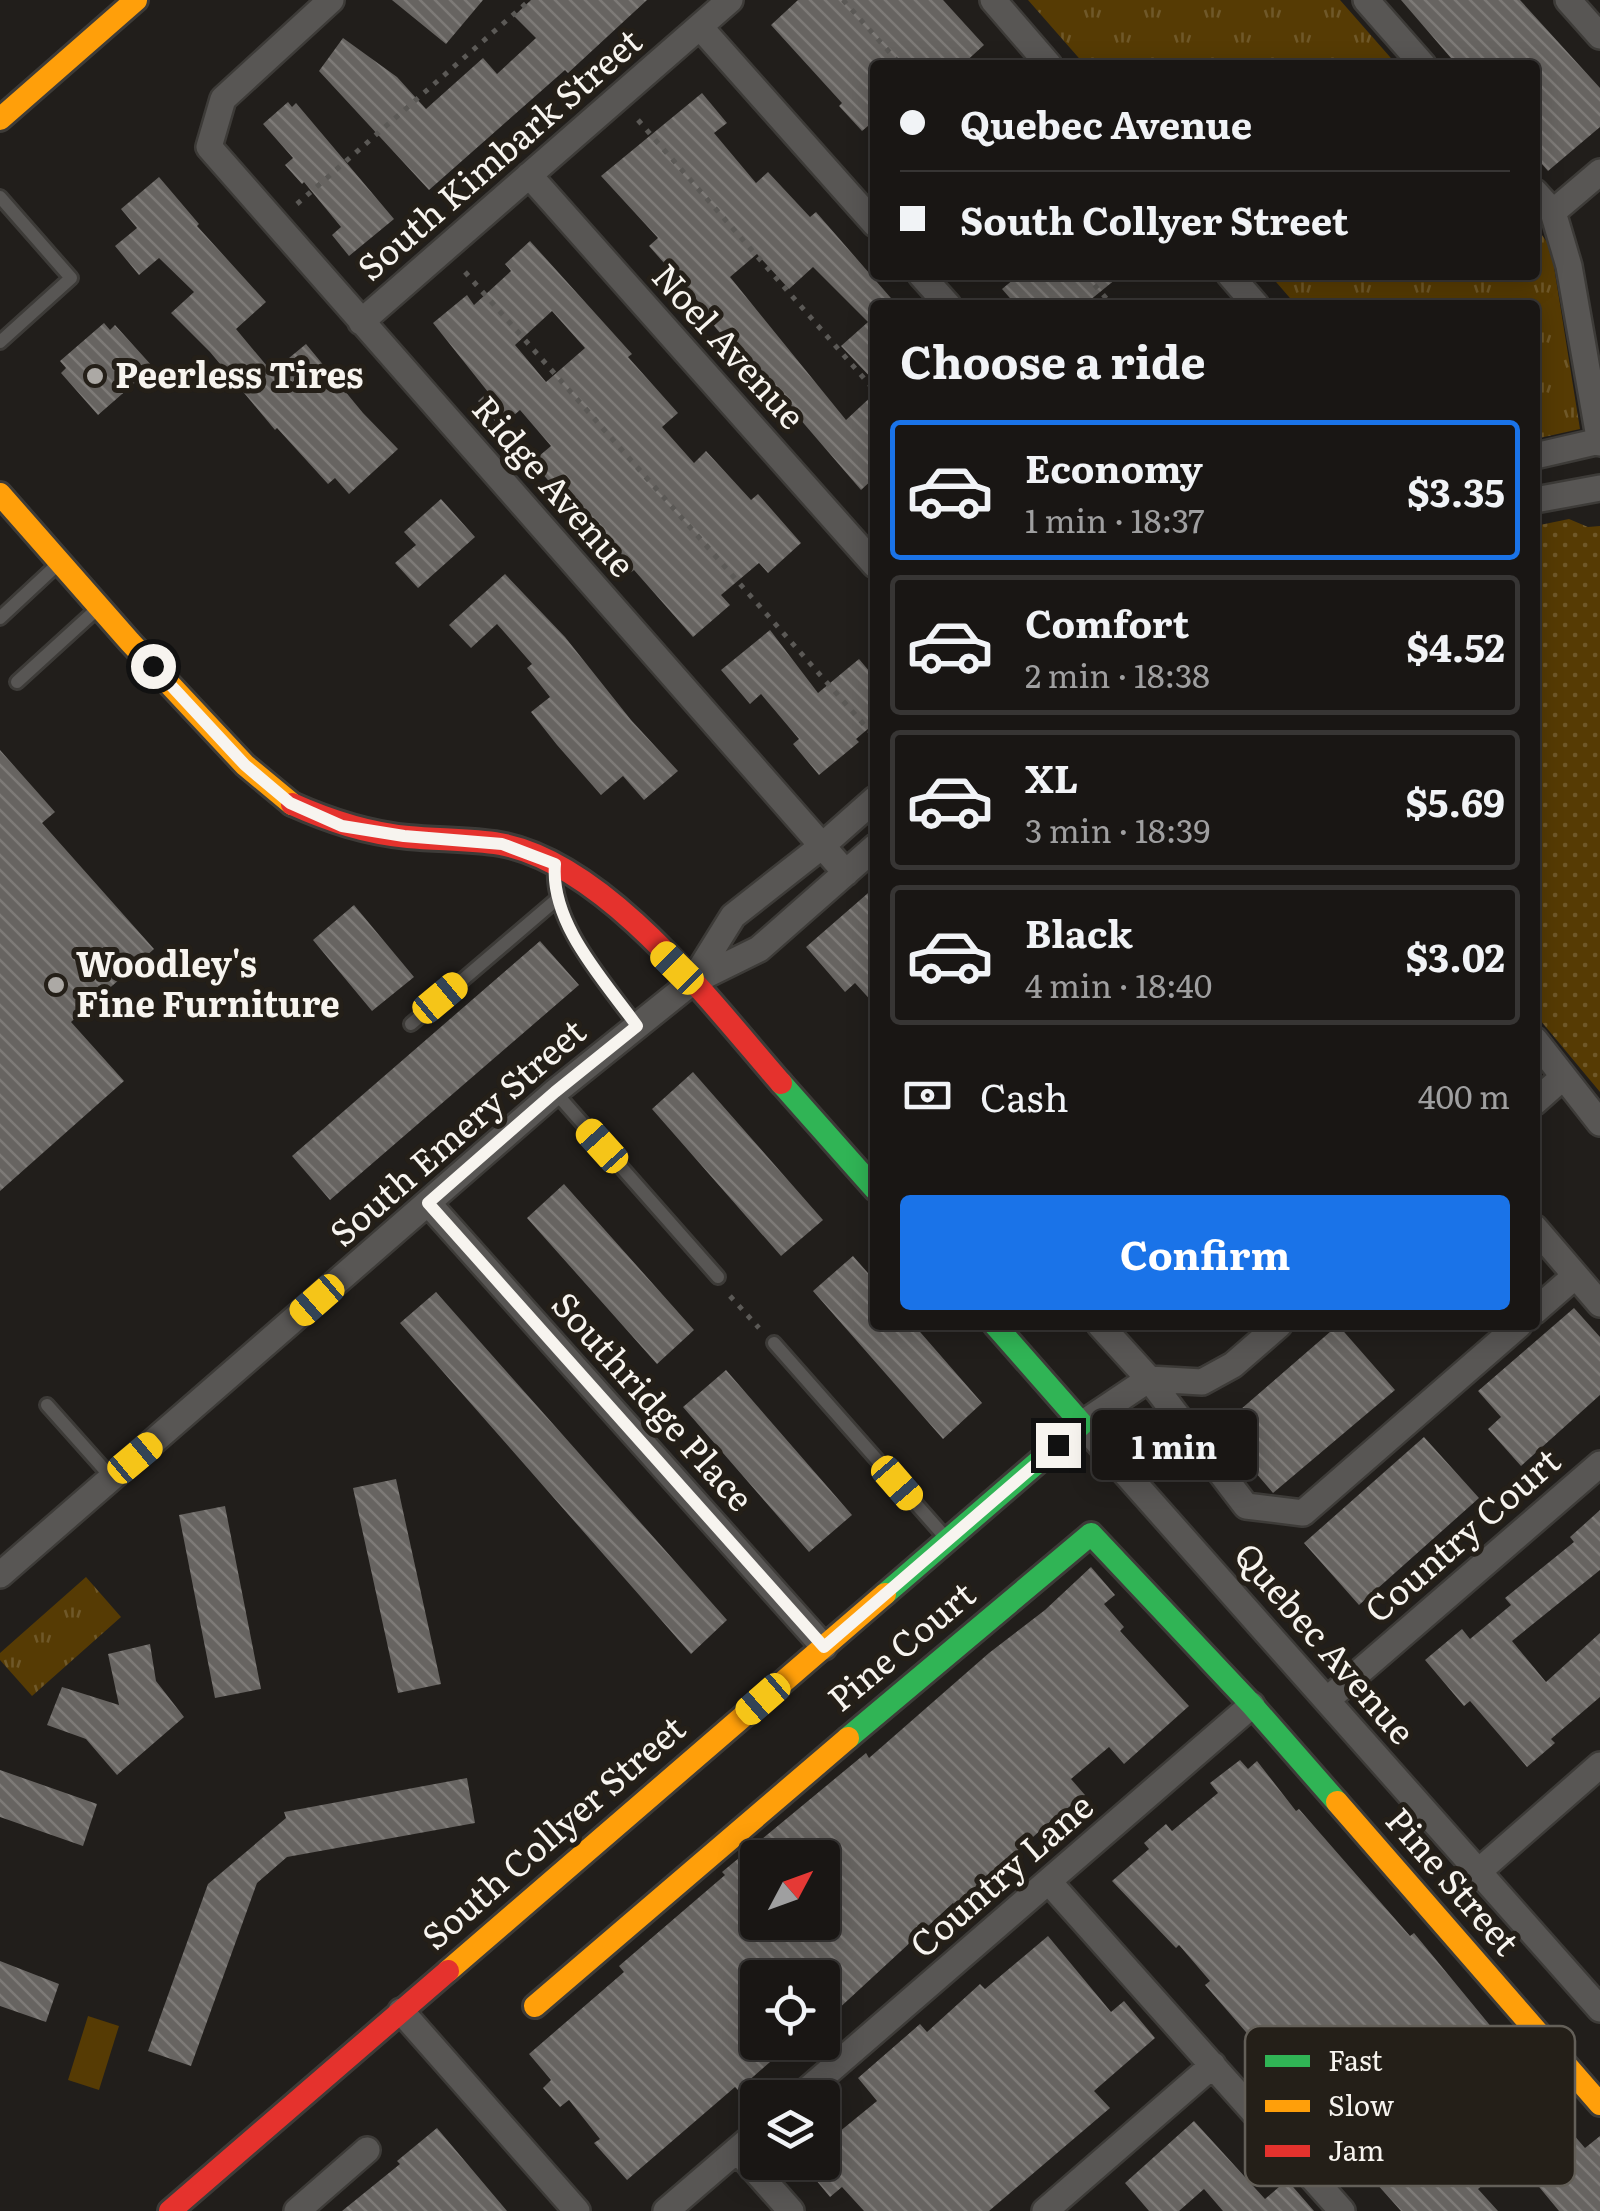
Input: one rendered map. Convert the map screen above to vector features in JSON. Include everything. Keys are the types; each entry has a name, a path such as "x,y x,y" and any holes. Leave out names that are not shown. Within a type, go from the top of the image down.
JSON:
{"street":[{"path":"0,119 136,0"},
{"name":"Ridge Avenue","path":"331,0 224,99 208,147 846,872"},
{"name":"South Kimbark Street","path":"361,322 730,0"},
{"path":"994,0 1046,60"},
{"path":"1366,0 1419,60"},
{"path":"1568,0 1600,36"},
{"path":"700,27 870,218"},
{"path":"1553,212 1600,172"},
{"name":"Noel Avenue","path":"529,175 870,558"},
{"path":"1540,198 1553,212 1568,266 1600,442 1540,455"},
{"path":"926,280 944,300"},
{"path":"1234,280 1252,300"},
{"path":"1540,499 1600,488"},
{"path":"0,494 245,765 290,803 342,826 404,836 502,844 555,864 606,895 692,982 870,1183"},
{"name":"South Emery Street","path":"692,982 733,916 870,804"},
{"name":"South Emery Street","path":"0,1575 555,1092 692,982 759,949 870,851"},
{"path":"1540,1047 1600,1124"},
{"path":"1540,1098 1562,1078"},
{"name":"Southridge Place","path":"428,1203 824,1647"},
{"path":"1540,1234 1600,1304"},
{"path":"1540,1307 1575,1276"},
{"name":"Quebec Avenue","path":"999,1330 1600,2010"},
{"path":"1105,1330 1150,1379 1246,1506 1303,1512 1513,1330"},
{"path":"1150,1379 1202,1382 1233,1365 1273,1330"},
{"name":"South Collyer Street","path":"170,2211 1082,1424 1150,1379"},
{"name":"Country Court","path":"1327,1700 1600,1464"},
{"name":"Pine Court","path":"535,2006 1091,1534 1252,1705"},
{"name":"Country Lane","path":"819,2080 1252,1705"},
{"name":"Pine Street","path":"1252,1705 1532,2026"},
{"path":"1478,1872 1600,1766"},
{"path":"1049,1882 1245,2101"},
{"path":"401,2011 577,2211"},
{"path":"1045,2211 1213,2065"},
{"name":"Pine Street","path":"1575,2075 1600,2104"},
{"path":"666,2211 740,2147"},
{"path":"296,2211 367,2150"},
{"path":"737,2150 791,2211"},
{"path":"1320,2186 1342,2211"}],"lane":[{"path":"0,198 71,278 0,342"},
{"path":"0,618 60,562"},
{"path":"17,682 100,607"},
{"path":"555,864 556,900 572,932 637,1026"},
{"path":"411,1024 556,900"},
{"path":"555,1092 721,1283"},
{"path":"770,1339 947,1540"},
{"path":"47,1404 112,1478"}],"path":[{"path":"294,206 530,0"},
{"path":"844,0 897,60"},
{"path":"638,120 870,384"},
{"path":"465,272 870,731"},
{"path":"1090,280 1108,300"},
{"path":"721,1283 770,1339"}],"green space":[{"path":"1028,0 1340,0 1393,60 1081,60"},
{"path":"1540,232 1551,248 1580,429 1540,438 1540,300 1292,300 1274,280 1540,280"},
{"path":"1569,519 1588,527 1600,526 1600,1092 1540,1020 1540,525"},
{"path":"86,1577 121,1617 32,1696 0,1660 0,1653"},
{"path":"88,2016 119,2026 99,2090 68,2080"}],"building":[{"path":"392,0 483,0 446,44"},
{"path":"531,0 647,0 568,73 565,70 429,190 319,71 343,38 397,77 426,109 483,58 497,74 536,38 514,16"},
{"path":"798,0 943,0 984,45 968,60 870,60 870,124 862,131 839,106 842,103 771,25"},
{"path":"1401,0 1520,0 1600,88 1600,127 1548,171 1540,162 1540,60 1453,60"},
{"path":"702,93 727,123 714,133 756,183 768,172 810,217 816,212 870,274 870,280 875,280 893,300 870,300 870,377 841,346 868,322 813,267 789,289 757,254 730,277 846,420 870,398 870,482 861,490 743,353 739,356 701,310 704,308 649,246 658,238 601,176"},
{"path":"288,102 292,107 296,103 394,219 349,256 332,235 341,227 285,165 293,158 263,124"},
{"path":"159,177 266,302 236,329 272,372 306,344 398,449 349,494 335,478 328,484 171,313 194,292 159,258 139,275 115,246 137,228 121,209"},
{"path":"530,241 632,354 628,357 678,413 662,427 694,463 706,451 751,500 758,494 801,543 768,573 759,563 721,595 730,605 693,637 634,570 630,573 532,462 551,446 520,410 500,427 478,401 488,392 433,323 467,295 474,305 511,271 505,264","holes":["552,311 585,348 546,382 515,345"]},
{"path":"1013,280 1115,280 1090,300 1012,300 1002,289"},
{"path":"104,323 110,330 115,325 153,367 98,415 61,373 66,368 60,361"},
{"path":"441,499 475,537 418,588 395,563 416,545 404,532"},
{"path":"505,574 565,637 631,720 678,771 644,800 623,776 601,795 557,745 531,712 550,697 527,668 532,664 497,624 471,648 449,625"},
{"path":"770,630 818,693 859,659 870,672 870,727 856,739 859,742 819,775 793,744 799,739 761,694 750,704 721,670"},
{"name":"Woodley's Fine Furniture","path":"0,750 55,812 42,823 154,949 71,1022 124,1081 0,1191"},
{"path":"870,891 870,1000 855,983 845,992 806,947"},
{"path":"354,905 414,977 372,1011 313,940"},
{"path":"540,941 579,985 330,1200 292,1156"},
{"path":"693,1072 823,1220 781,1256 652,1109"},
{"path":"564,1184 694,1330 657,1364 527,1218"},
{"path":"853,1256 870,1275 870,1330 918,1330 982,1403 943,1439 813,1291"},
{"path":"436,1292 727,1620 691,1654 400,1323"},
{"path":"1574,1308 1600,1337 1600,1395 1521,1466 1488,1429 1501,1417 1478,1391"},
{"path":"1332,1330 1342,1330 1395,1390 1273,1493 1218,1429"},
{"path":"726,1370 852,1515 809,1552 683,1407"},
{"path":"1424,1437 1479,1498 1359,1605 1304,1543"},
{"path":"396,1479 441,1684 398,1693 353,1488"},
{"path":"225,1506 261,1689 215,1698 179,1515"},
{"path":"1600,1510 1600,1570 1512,1641 1546,1682 1600,1633 1600,1697 1551,1739 1555,1743 1527,1767 1470,1701 1464,1706 1425,1660 1462,1629 1470,1639 1511,1605 1505,1598 1574,1542 1570,1537"},
{"path":"1091,1567 1115,1595 1104,1604 1124,1627 1120,1631 1189,1706 1124,1764 1109,1747 1071,1779 1085,1795 1053,1819 957,1907 953,1903 840,2007 840,1960 740,1960 740,2060 772,2060 749,2080 740,2080 740,2088 735,2087 627,2180 594,2143 600,2139 569,2100 560,2107 543,2088 551,2080 529,2054 624,1972 619,1966 725,1875 722,1872 740,1857 740,1940 840,1940 840,1840 761,1840 866,1753 869,1758 989,1653 1045,1610"},
{"path":"150,1644 156,1681 184,1717 117,1775 86,1739 47,1725 62,1687 119,1705 108,1654"},
{"path":"1240,1760 1248,1769 1257,1761 1296,1811 1299,1809 1410,1936 1414,1933 1491,2026 1245,2026 1245,2031 1205,1985 1210,1981 1179,1945 1176,1948 1112,1881 1149,1849 1144,1843 1166,1824 1172,1831 1218,1793 1210,1783"},
{"path":"0,1770 97,1804 83,1846 0,1817"},
{"path":"467,1778 475,1823 287,1857 257,1883 191,2066 148,2051 208,1884 286,1818 284,1812"},
{"path":"1048,1936 1111,2012 1124,2001 1155,2038 1094,2091 1110,2108 989,2211 864,2211 842,2187 830,2197 816,2180 840,2180 840,2131 877,2101 858,2078 920,2024 927,2032 980,1984 985,1989"},
{"path":"0,1961 59,1984 46,2022 0,2006"},
{"path":"1194,2121 1245,2177 1245,2186 1253,2186 1265,2199 1280,2186 1292,2186 1314,2211 1223,2211 1204,2189 1179,2211 1149,2211 1125,2183"},
{"path":"437,2128 507,2211 342,2211 400,2164 397,2161"},
{"path":"1575,2136 1585,2148 1600,2136 1600,2211 1559,2211 1538,2186 1575,2186"},
{"path":"1379,2186 1482,2186 1478,2189 1498,2211 1401,2211"}],"traffic: fast":[{"path":"781,1083 870,1183"},
{"path":"885,1594 1082,1424 999,1330"},
{"path":"848,1738 1091,1534 1337,1802"}],"traffic: slow":[{"path":"0,119 136,0"},
{"path":"0,494 245,765 292,804"},
{"path":"448,1971 885,1594"},
{"path":"535,2006 848,1738"},
{"path":"1337,1802 1532,2026"},
{"path":"1575,2075 1600,2104"}],"traffic: jam":[{"path":"292,804 378,833 500,844 540,856 579,878 654,941 781,1083"},
{"path":"170,2211 448,1971"}],"place":[{"name":"Peerless Tires","path":"95,376"},
{"name":"Woodley's Fine Furniture","path":"56,985"}],"route":[{"path":"153,666 245,765 290,803 342,826 404,836 502,844 555,864 556,900 572,932 637,1026 428,1203 824,1647 1058,1445"}]}
